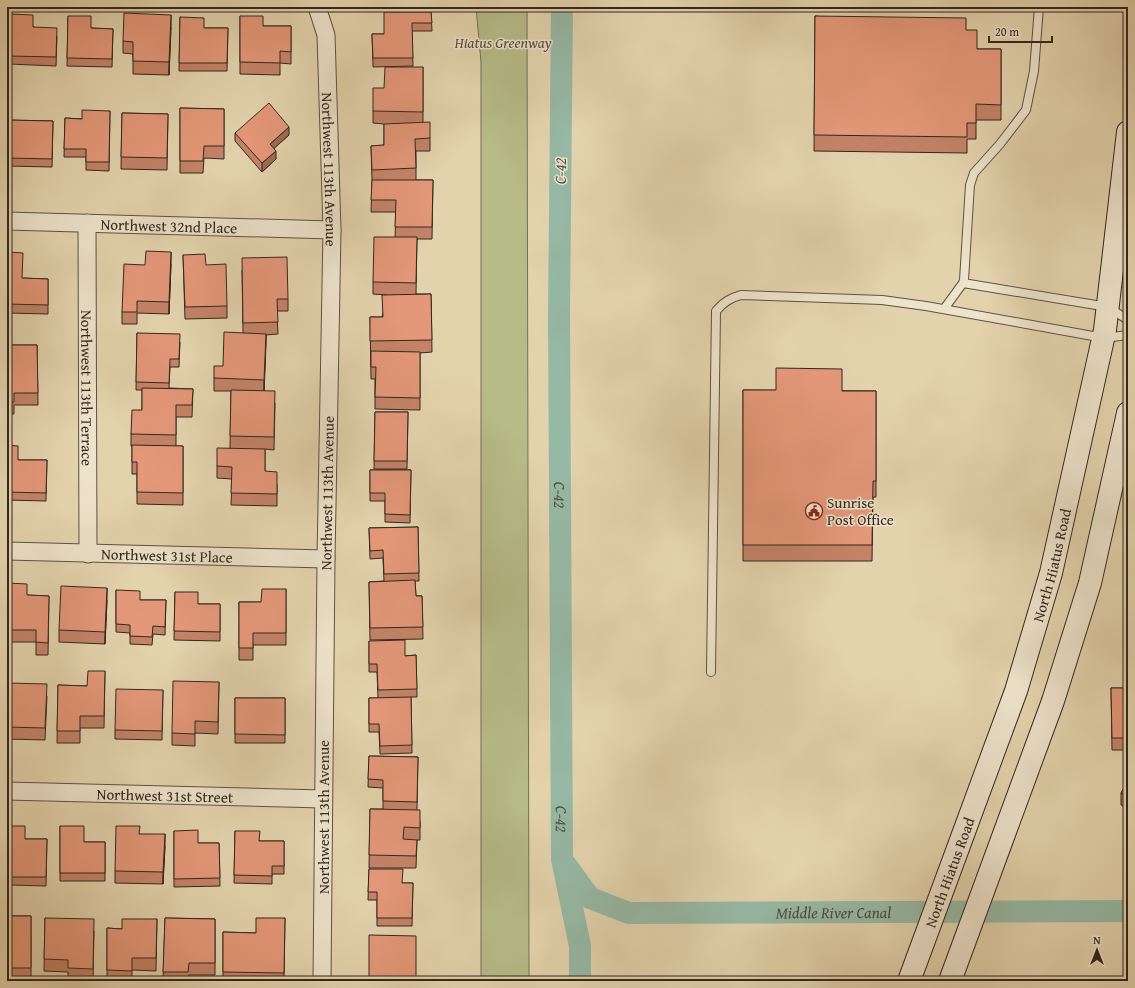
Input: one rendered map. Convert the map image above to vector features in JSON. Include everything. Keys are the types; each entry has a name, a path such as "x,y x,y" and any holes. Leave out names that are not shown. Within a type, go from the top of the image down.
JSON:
{"main road":[{"name":"North Hiatus Road","path":"909,981 954,863 1016,691 1049,580 1104,338 1128,132"},
{"path":"950,981 1053,701 1090,583 1128,413"}],"street":[{"name":"Northwest 113th Avenue","path":"317,7 326,35 332,230 326,559 322,981"},
{"name":"Northwest 32nd Place","path":"7,221 332,230"},
{"name":"Northwest 113th Terrace","path":"87,223 88,554"},
{"name":"Northwest 31st Place","path":"7,551 326,559"},
{"name":"Northwest 31st Street","path":"7,791 323,799"}],"lane":[{"path":"944,309 963,283 970,184 974,173 1000,144 1026,110 1034,71 1039,7"},
{"path":"963,283 1108,307 1128,320"},
{"path":"711,672 716,312 723,303 730,298 741,295 882,300 944,309 1104,338 1128,335"}],"green space":[{"name":"Hiatus Greenway","path":"476,7 527,7 529,981 481,981 481,62"}],"building":[{"path":"384,12 431,12 432,23 412,23 413,58 373,58 372,34 384,34"},
{"path":"124,13 171,15 169,62 133,61 133,42 123,41"},
{"path":"10,14 33,15 33,27 57,28 56,57 9,56"},
{"path":"68,16 91,16 91,28 113,29 112,59 67,58"},
{"path":"240,16 263,16 263,26 291,26 291,52 280,51 280,63 240,62"},
{"path":"815,16 966,18 966,30 977,30 977,49 1001,49 1001,105 976,104 976,123 967,123 967,137 814,135"},
{"path":"180,17 204,18 204,28 228,28 227,63 179,63"},
{"path":"385,67 423,67 423,112 373,111 373,88 384,88"},
{"path":"269,103 289,127 270,144 276,151 262,163 235,133"},
{"path":"180,108 224,109 224,146 204,146 203,161 180,161"},
{"path":"82,110 110,111 109,162 86,162 86,149 64,149 65,118 82,119"},
{"path":"122,113 168,114 167,158 121,157"},
{"path":"7,120 53,121 52,159 7,158"},
{"path":"430,122 430,138 415,139 416,168 372,170 371,146 384,145 384,124"},
{"path":"372,180 433,180 432,227 395,227 396,200 371,200"},
{"path":"374,237 417,237 416,283 373,282"},
{"path":"146,251 171,252 169,302 137,301 137,312 122,312 124,264 145,265"},
{"path":"7,252 23,253 22,278 48,279 48,305 7,304"},
{"path":"205,254 206,265 226,264 227,306 185,307 183,255"},
{"path":"287,257 288,299 277,299 278,322 243,323 242,258"},
{"path":"431,294 432,340 370,341 370,317 383,317 382,295"},
{"path":"224,332 266,334 264,380 214,378 214,366 223,366"},
{"path":"137,333 180,334 179,359 170,359 169,383 136,382"},
{"path":"7,345 37,345 38,393 14,393 14,402 7,402"},
{"path":"371,351 420,352 420,398 375,397 376,367 371,367"},
{"path":"776,368 842,369 842,391 876,391 876,481 873,481 872,545 743,545 743,390 776,390"},
{"path":"142,388 193,389 192,405 176,405 176,435 131,434 132,410 142,410"},
{"path":"231,390 275,391 274,437 230,436"},
{"path":"375,412 408,412 407,461 374,461"},
{"path":"7,445 18,446 18,460 47,460 46,493 7,492"},
{"path":"132,445 183,446 183,493 137,492 137,462 132,462"},
{"path":"217,448 265,449 265,471 277,472 277,494 231,493 232,467 217,466"},
{"path":"370,470 411,470 410,515 385,514 385,493 370,493"},
{"path":"418,527 419,573 384,574 383,550 370,551 369,528"},
{"path":"415,580 416,596 422,596 423,627 370,628 369,582"},
{"path":"7,583 27,584 27,595 49,596 48,643 36,642 36,630 7,630"},
{"path":"61,586 107,588 105,632 59,630"},
{"path":"262,589 286,589 286,633 253,633 253,648 239,648 239,602 261,602"},
{"path":"116,590 140,591 140,600 166,600 165,627 153,626 152,637 130,636 130,625 116,624"},
{"path":"175,592 198,592 198,604 220,604 220,632 174,631"},
{"path":"405,640 405,656 416,655 417,689 378,690 377,664 369,664 369,641"},
{"path":"88,671 105,671 104,716 80,716 80,731 57,731 58,685 87,686"},
{"path":"173,681 219,682 218,722 195,721 195,734 172,733"},
{"path":"7,683 47,684 45,728 7,727"},
{"path":"1111,688 1128,688 1128,738 1112,738"},
{"path":"116,689 163,690 162,731 115,730"},
{"path":"411,697 412,745 380,746 379,724 369,724 369,698"},
{"path":"235,698 285,698 285,735 235,734"},
{"path":"369,756 418,757 417,802 383,801 383,780 368,779"},
{"path":"1128,781 1128,797 1121,793"},
{"path":"370,809 420,810 420,828 404,827 403,839 417,840 416,856 369,855"},
{"path":"7,826 25,826 25,839 47,839 46,877 10,877 10,867 7,867"},
{"path":"60,826 84,826 84,842 105,842 105,873 60,873"},
{"path":"116,826 140,826 139,834 165,834 163,872 115,871"},
{"path":"198,830 198,843 219,843 220,878 174,879 174,831"},
{"path":"235,831 260,831 259,841 284,841 284,866 272,866 272,876 234,875"},
{"path":"369,869 403,869 402,883 413,883 412,918 377,918 377,892 368,892"},
{"path":"7,916 31,916 31,968 7,968"},
{"path":"45,918 94,919 93,969 68,968 68,960 44,959"},
{"path":"165,918 215,919 215,963 189,963 188,972 163,972"},
{"path":"256,918 285,918 284,973 223,972 223,932 256,933"},
{"path":"122,919 157,919 156,958 132,958 132,971 107,970 107,928 122,929"},
{"path":"369,935 416,936 416,981 369,981"}],"waterway":[{"name":"C-42","path":"562,7 559,315 562,859 580,946 580,981"},
{"name":"Middle River Canal","path":"566,865 590,898 629,913 1128,911"}],"place":[{"name":"Sunrise Post Office","path":"814,511"}]}
